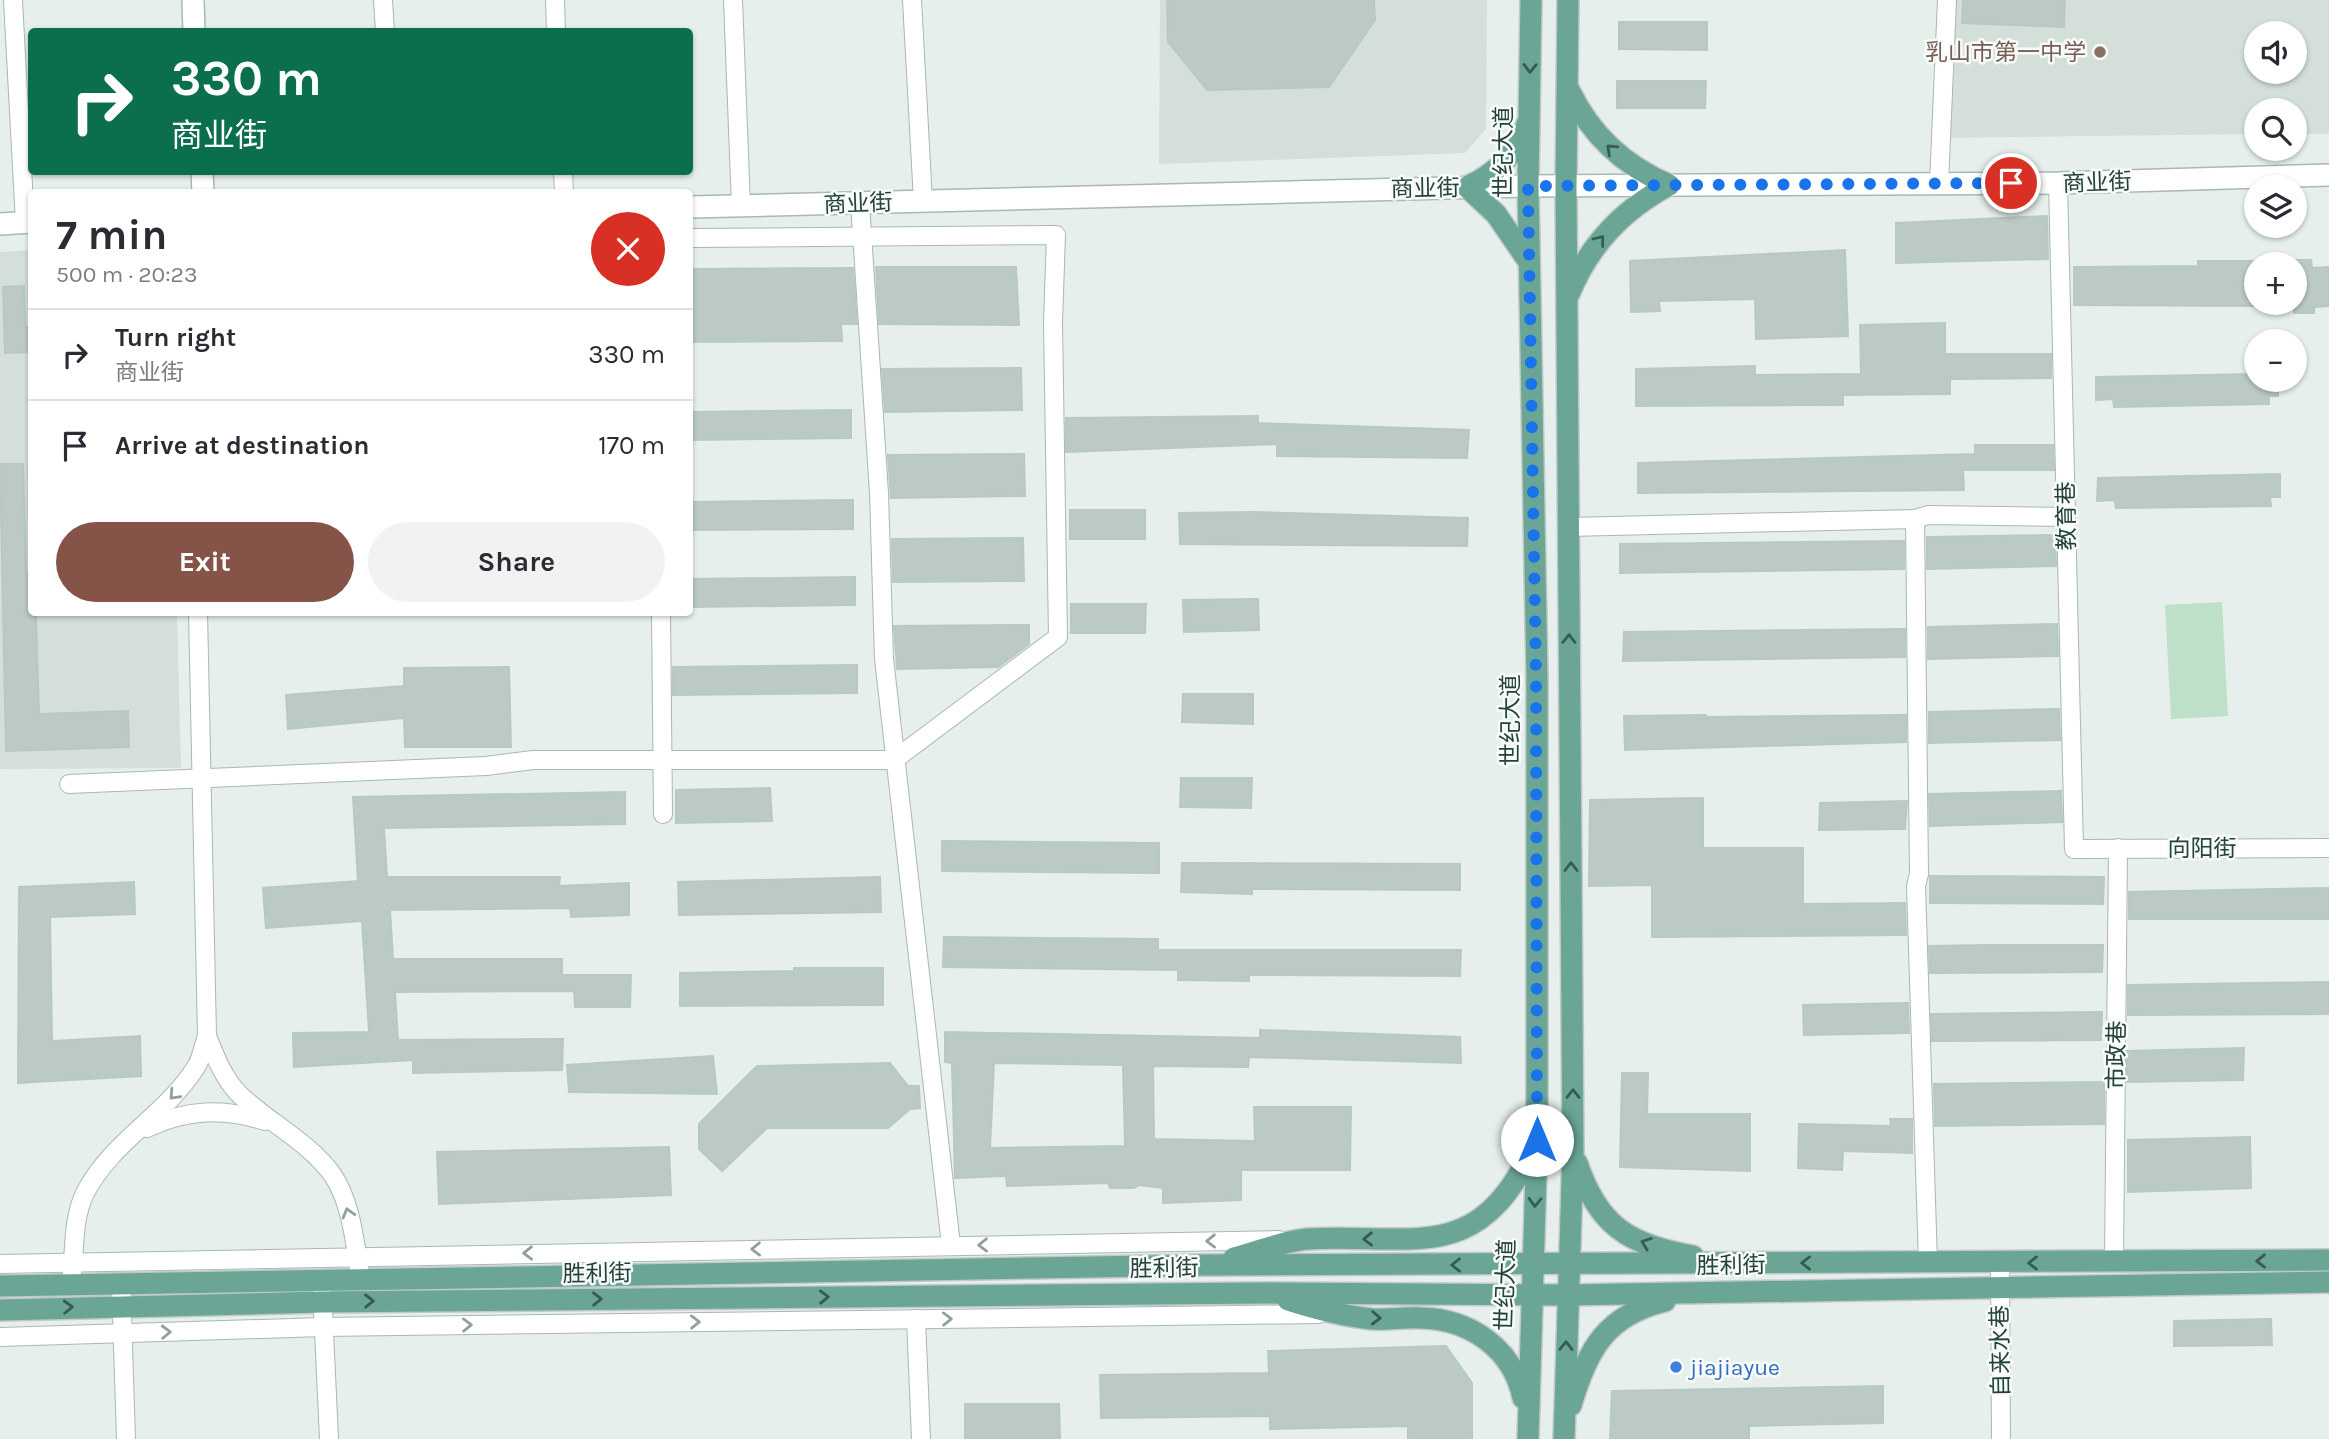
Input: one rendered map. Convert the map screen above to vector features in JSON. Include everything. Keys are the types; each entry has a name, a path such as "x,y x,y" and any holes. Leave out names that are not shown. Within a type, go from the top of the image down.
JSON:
{"main road":[{"name":"世纪大道","path":"1528,1432 1530,1294 1537,1140 1536,677 1528,186 1531,0"},
{"path":"1564,1435 1573,1151 1567,300 1568,0"},
{"path":"1567,87 1589,125 1603,142 1634,167 1669,185"},
{"path":"1530,117 1509,157 1489,175 1466,187 1502,221 1530,264"},
{"path":"1567,300 1581,268 1601,238 1633,207 1669,185"},
{"path":"1208,1265 1304,1239 1426,1238 1456,1234 1476,1224 1510,1189 1537,1140"},
{"path":"1573,1151 1584,1185 1599,1211 1625,1235 1683,1254 1737,1263"},
{"name":"胜利街","path":"0,1286 1208,1265 1569,1266 2329,1260"},
{"name":"胜利街","path":"0,1310 322,1302 1262,1293 1567,1295 2000,1285 2329,1282"},
{"path":"1564,1435 1579,1378 1591,1352 1622,1316 1643,1306 1679,1297 1737,1291"},
{"path":"1262,1293 1332,1314 1374,1319 1422,1318 1470,1329 1502,1353 1512,1367 1521,1391 1528,1432"}],"street":[{"path":"0,224 28,223 13,0"},
{"path":"192,0 194,28"},
{"path":"383,0 385,28"},
{"path":"555,0 556,28"},
{"path":"733,0 741,206"},
{"path":"912,0 923,201"},
{"path":"1940,184 1947,0"},
{"name":"商业街","path":"693,208 1466,187 2058,183 2329,175"},
{"name":"教育巷","path":"2058,183 2074,849"},
{"path":"860,203 878,493 884,659 951,1245"},
{"path":"69,784 486,766 533,760 894,761 1058,637 1053,323 1056,235 693,238"},
{"path":"1569,527 1915,519 1928,514 2066,517"},
{"path":"1915,519 1919,874 1916,886 1928,1263"},
{"path":"70,1285 73,1233 84,1195 107,1157 182,1087 198,1065 206,1036 198,616"},
{"path":"661,616 663,814"},
{"name":"市政巷","path":"2113,1262 2118,848"},
{"name":"向阳街","path":"2074,849 2329,848"},
{"path":"206,1036 220,1068 237,1091 316,1156 333,1176 342,1195 361,1280"},
{"path":"127,1138 186,1112 244,1114 275,1124"},
{"path":"0,1264 1304,1239"},
{"name":"自来水巷","path":"2000,1263 2001,1439"},
{"path":"321,1280 329,1439"},
{"path":"121,1283 126,1439"},
{"path":"0,1337 323,1327 1332,1314"},
{"path":"916,1319 920,1439"}],"shaded area":[{"path":"1160,0 1487,0 1486,129 1465,153 1159,164"},
{"name":"乳山市第一中学","path":"1948,0 2329,0 2329,134 2307,134 2307,98 2244,98 2244,134 1940,138"},
{"path":"28,250 28,616 177,616 181,768 0,769 0,252"}],"green space":[{"path":"2222,602 2228,716 2171,719 2165,605"}],"building":[{"path":"1167,0 1374,0 1375,20 1329,87 1207,90 1168,42"},
{"path":"1963,0 2065,0 2064,27 1962,23"},
{"path":"1619,22 1707,22 1707,50 1619,49"},
{"path":"1617,81 1706,81 1705,108 1617,108"},
{"path":"2047,216 2048,259 1896,263 1896,223"},
{"path":"1845,250 1848,336 1756,339 1755,299 1659,301 1660,311 1631,312 1630,261"},
{"path":"2307,260 2311,260 2312,268 2329,267 2329,306 2314,307 2314,313 2307,313"},
{"path":"2198,261 2244,261 2244,306 2074,305 2074,267 2198,266"},
{"path":"876,267 1016,267 1019,325 879,324"},
{"path":"853,268 857,324 841,324 842,341 693,342 693,269"},
{"path":"24,286 28,352 5,353 3,287"},
{"path":"1945,323 1945,354 2051,354 2051,378 1950,379 1950,394 1843,395 1843,405 1636,406 1636,369 1755,366 1755,375 1861,374 1860,325"},
{"path":"1021,368 1022,410 885,412 882,369"},
{"path":"2244,374 2244,392 2278,392 2278,396 2269,396 2269,404 2114,407 2113,399 2096,400 2096,377"},
{"path":"851,410 851,438 693,440 693,412"},
{"path":"1258,416 1258,423 1469,430 1467,458 1277,456 1277,444 1066,452 1066,418"},
{"path":"1975,445 2053,445 2054,470 1963,470 1964,490 1638,493 1638,463 1975,454"},
{"path":"1024,454 1025,496 891,498 888,455"},
{"path":"0,464 23,464 28,616 36,617 39,714 128,711 129,747 6,751"},
{"path":"2280,474 2280,497 2270,497 2271,506 2116,508 2115,500 2097,501 2098,478"},
{"path":"853,500 853,529 693,530 693,502"},
{"path":"1070,510 1145,510 1145,539 1070,539"},
{"path":"1254,512 1468,518 1467,546 1180,544 1179,513"},
{"path":"2055,535 2056,566 1927,569 1927,537"},
{"path":"1023,538 1024,581 893,582 892,539"},
{"path":"1904,541 1904,569 1620,573 1620,544"},
{"path":"855,577 855,605 693,607 693,579"},
{"path":"1258,599 1259,630 1184,632 1183,600"},
{"path":"1071,604 1146,604 1145,633 1071,633"},
{"path":"2057,624 2058,656 1928,659 1928,627"},
{"path":"1029,625 1029,644 998,667 897,669 894,626"},
{"path":"1905,629 1905,657 1623,661 1624,632"},
{"path":"857,665 857,693 673,695 673,667"},
{"path":"509,667 511,747 405,747 404,718 288,729 286,695 404,686 404,668"},
{"path":"1183,694 1253,694 1253,724 1182,722"},
{"path":"2059,709 2060,740 1929,743 1929,712"},
{"path":"1906,715 1906,742 1625,750 1624,716"},
{"path":"1181,778 1252,778 1251,808 1180,807"},
{"path":"770,788 772,821 676,823 676,790"},
{"path":"2061,791 2062,822 1930,826 1929,794"},
{"path":"625,792 625,824 384,828 387,877 560,877 559,886 629,883 629,915 571,917 570,908 390,910 393,959 562,959 562,975 631,975 630,1007 575,1007 574,991 395,992 398,1040 563,1039 562,1070 413,1073 413,1060 294,1067 293,1033 369,1032 362,921 266,928 263,888 358,881 353,797"},
{"path":"1703,798 1703,848 1803,848 1803,904 1905,903 1906,935 1652,937 1652,885 1589,886 1590,800"},
{"path":"1907,801 1905,829 1819,830 1820,803"},
{"path":"942,841 1159,843 1159,873 942,871"},
{"path":"1182,863 1460,864 1460,890 1252,889 1252,894 1181,892"},
{"path":"1930,876 2104,877 2103,904 1930,903"},
{"path":"880,877 881,912 679,915 678,882"},
{"path":"134,882 135,914 50,917 52,1041 140,1036 141,1076 18,1083 19,887"},
{"path":"2329,888 2329,919 2129,919 2129,892"},
{"path":"944,937 1158,939 1158,950 1461,950 1460,976 1249,975 1249,981 1178,980 1178,970 943,967"},
{"path":"2103,945 2102,972 1930,973 1929,946"},
{"path":"794,968 883,968 883,1005 680,1006 680,973 794,971"},
{"path":"2329,982 2329,1014 2128,1015 2128,985"},
{"path":"1908,1003 1909,1033 1804,1035 1803,1005"},
{"path":"2102,1012 2101,1040 1932,1041 1931,1014"},
{"path":"1260,1030 1460,1037 1461,1063 1249,1057 1248,1067 1153,1066 1154,1139 1255,1141 1254,1107 1351,1107 1350,1170 1241,1170 1241,1200 1163,1203 1163,1188 1139,1185 1134,1188 1110,1188 1108,1183 1007,1186 1006,1176 955,1178 952,1063 945,1062 945,1032 1260,1038","holes":["994,1063 1123,1065 1125,1146 990,1148"]},
{"path":"2244,1048 2243,1080 2127,1082 2127,1051"},
{"path":"713,1056 717,1094 569,1092 567,1065"},
{"path":"890,1063 908,1086 919,1086 920,1108 910,1109 888,1128 767,1128 722,1171 699,1149 699,1124 757,1066"},
{"path":"1622,1073 1648,1073 1647,1114 1750,1114 1750,1171 1620,1167"},
{"path":"2104,1082 2104,1124 1935,1126 1934,1084"},
{"path":"1890,1119 1912,1119 1912,1153 1843,1151 1842,1170 1798,1168 1799,1124 1891,1126"},
{"path":"2250,1137 2251,1188 2128,1192 2128,1140"},
{"path":"669,1147 671,1195 439,1204 437,1152"},
{"path":"2271,1319 2272,1345 2174,1346 2174,1321"},
{"path":"1446,1346 1472,1383 1472,1439 1408,1439 1408,1426 1270,1429 1270,1416 1101,1418 1100,1375 1269,1373 1268,1351"},
{"path":"1883,1386 1883,1423 1749,1426 1749,1439 1610,1439 1612,1391"},
{"path":"965,1404 1059,1404 1060,1439 965,1439"}],"place":[{"name":"乳山市第一中学","path":"2100,52"},
{"name":"jiajiayue","path":"1676,1367"}],"route":[{"path":"1537,1140 1536,677 1528,186 2011,183"}]}
